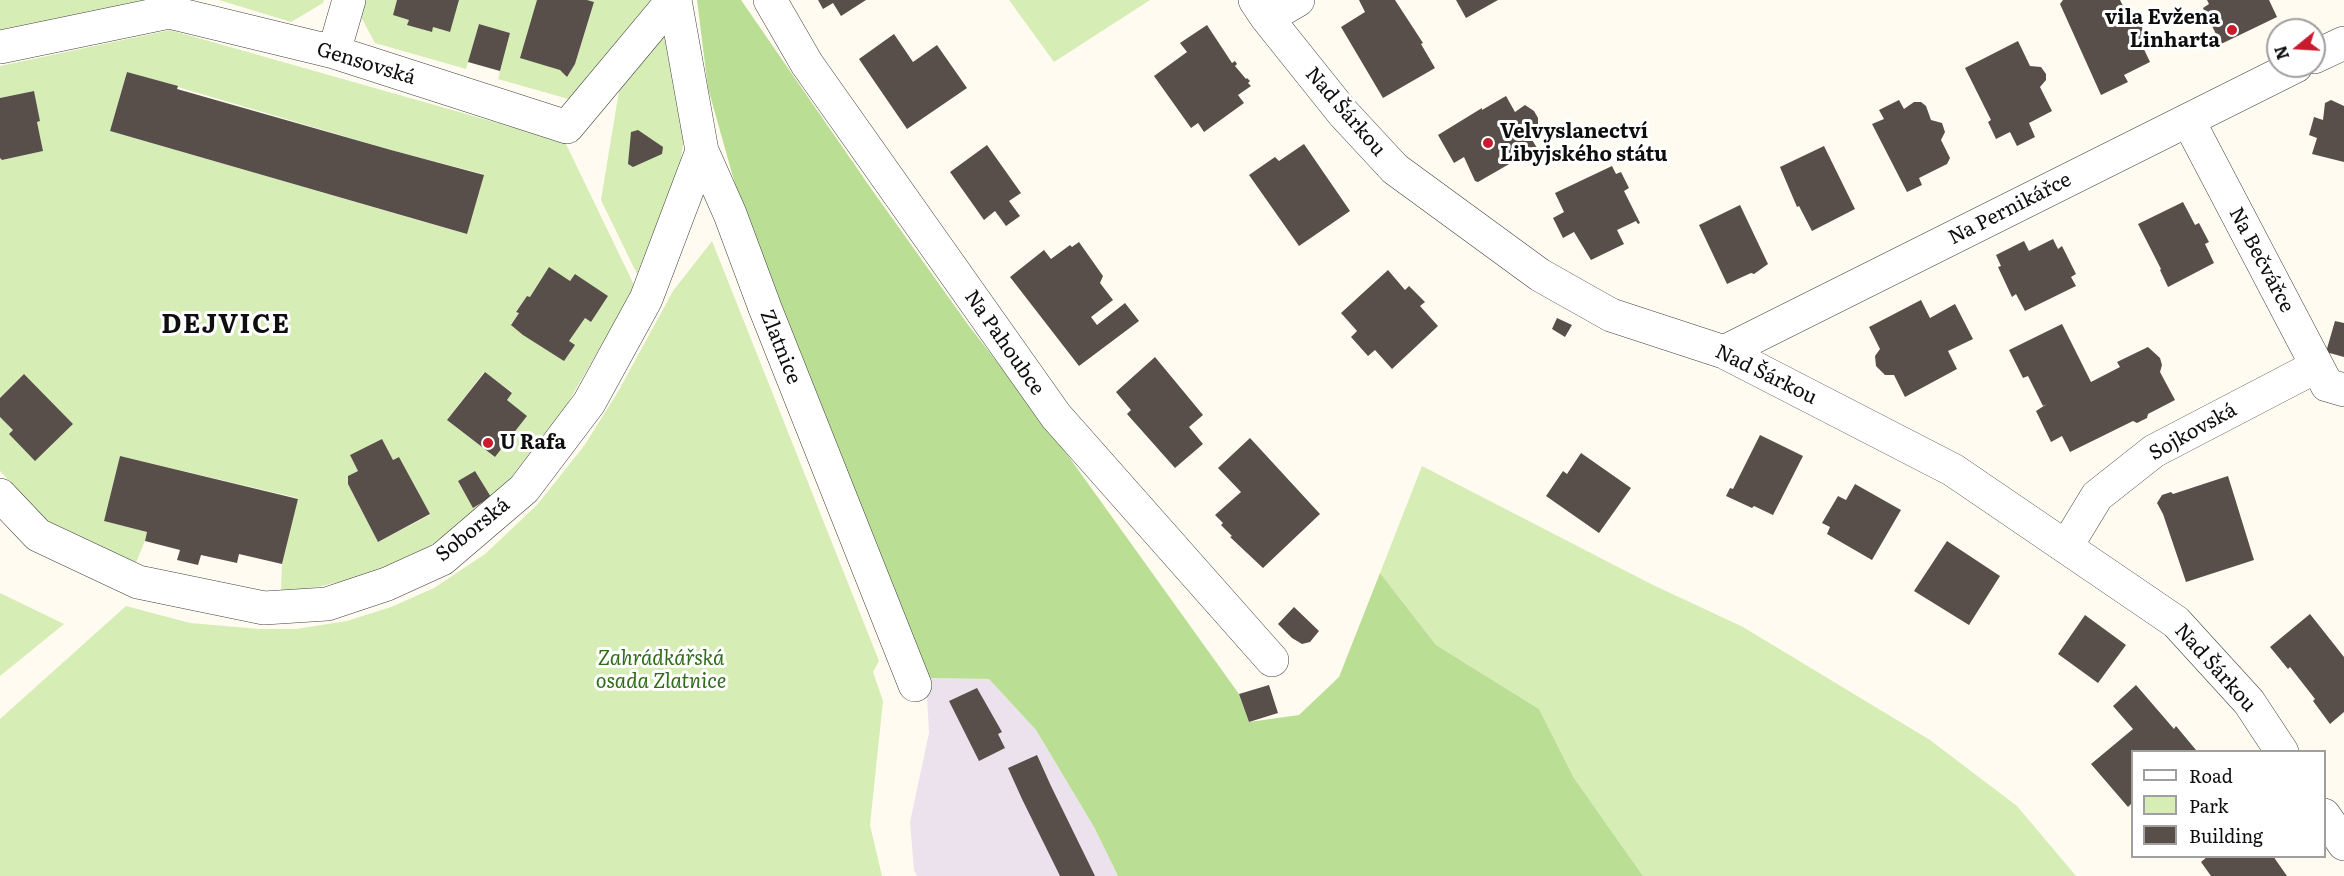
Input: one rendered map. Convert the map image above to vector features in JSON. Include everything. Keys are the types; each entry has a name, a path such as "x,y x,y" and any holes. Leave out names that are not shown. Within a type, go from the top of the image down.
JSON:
{"street":[{"path":"334,52 349,0"},
{"name":"Gensovská","path":"0,47 168,12 334,52 567,127 674,0"},
{"name":"Zlatnice","path":"674,0 702,151 730,214 915,685"},
{"name":"Na Pahoubce","path":"770,0 807,64 1056,416 1272,660"},
{"path":"1261,9 1298,0"},
{"name":"Nad Šárkou","path":"1261,9 1343,113 1395,170 1540,275 1611,315 1724,352 1953,470 2176,622 2249,702 2281,750"},
{"path":"2326,51 2344,42"},
{"name":"Na Pernikářce","path":"1724,352 2272,78"},
{"name":"Na Bečvářce","path":"2188,120 2327,385 2344,390"},
{"name":"Soborská","path":"0,495 38,535 138,582 264,608 327,604 387,584 442,559 524,489 589,403 646,299 702,151"},
{"name":"Sojkovská","path":"2066,547 2097,496 2154,451 2317,366"},
{"path":"2326,817 2344,844"}],"shaded area":[{"path":"926,678 989,679 1036,730 1094,827 1118,876 917,876 914,870 910,822 929,733"}],"green space":[{"path":"0,0 157,0 0,33"},
{"path":"219,0 324,0 323,3 291,22"},
{"path":"366,0 397,0 393,15 409,20 408,25 431,32 433,27 449,32 459,0 537,0 560,70 567,77 575,64 594,2 587,0 656,0 579,102 498,79 510,33 479,24 466,69 375,43 361,17"},
{"path":"697,0 741,0 969,326 1046,425 1239,694 1249,722 1299,715 1339,677 1380,573 1436,645 1539,709 1574,778 1643,876 1118,876 1094,827 1036,730 989,679 926,678 740,202 708,88"},
{"path":"1009,0 1150,0 1054,62"},
{"path":"170,30 565,142 635,287 566,406 505,486 460,528 416,554 361,577 304,590 281,592 282,564 298,498 120,456 104,521 147,532 134,567 83,544 45,520 0,471 0,417 13,430 35,460 73,424 24,374 0,398 0,158 2,160 43,151 34,91 0,98 0,66","holes":["127,72 391,150 483,174 466,234 110,131","549,268 570,281 575,274 608,296 591,322 585,318 569,341 542,347 511,324 519,313 516,311 527,296 530,297","484,372 512,392 507,400 527,416 495,457 447,420","382,439 393,460 399,457 430,515 378,542 348,484 348,476 358,471 350,455","475,471 491,497 474,507 458,481"]},
{"path":"661,38 669,39 684,137 680,166 637,274 601,200 619,91 652,45"},
{"name":"Zahrádkářská osada Zlatnice","path":"712,241 879,661 873,672 883,701 870,825 882,876 0,876 0,719 126,606 190,623 259,629 296,629 347,621 391,607 434,588 485,554 537,505 584,446 619,390 673,291"},
{"path":"1422,466 1651,584 1743,627 1930,740 2017,806 2076,876 1643,876 1574,778 1539,709 1436,645 1380,573"},
{"path":"0,593 64,624 0,676"}],"building":[{"path":"397,0 459,0 450,32 433,27 432,32 407,25 409,20 393,15"},
{"path":"537,0 594,2 575,64 567,77 560,70 520,58"},
{"path":"818,0 866,0 841,16 833,3 823,9"},
{"path":"1359,0 1395,0 1423,43 1421,44 1435,68 1383,98 1341,27 1365,12"},
{"path":"1456,0 1498,0 1466,18"},
{"path":"2063,0 2120,0 2129,18 2132,17 2142,27 2144,41 2141,43 2150,62 2124,75 2128,82 2101,95 2060,4"},
{"name":"vila Evžena Linharta","path":"2207,0 2269,0 2277,17 2266,18 2266,22 2221,44 2203,8 2209,4"},
{"path":"479,24 510,33 500,71 468,62"},
{"path":"1207,25 1232,63 1235,61 1237,64 1235,66 1250,81 1248,83 1251,86 1238,95 1244,103 1204,132 1198,123 1191,128 1154,76 1187,52 1180,43"},
{"path":"894,34 913,62 937,45 967,88 907,129 859,59"},
{"path":"2018,41 2030,66 2041,67 2046,74 2046,80 2040,87 2052,111 2029,123 2035,137 2017,146 2010,132 1996,139 1988,122 1991,120 1965,68"},
{"path":"127,72 178,86 177,89 484,175 467,234 110,131"},
{"path":"34,91 43,151 2,160 0,158 0,98"},
{"name":"Velvyslanectví Libyjského státu","path":"1506,96 1515,112 1525,105 1534,111 1538,118 1538,127 1528,133 1537,148 1478,182 1475,181 1464,157 1454,163 1438,135"},
{"path":"1899,100 1904,109 1914,102 1921,102 1926,106 1931,120 1942,123 1945,132 1941,140 1950,158 1947,164 1919,178 1922,185 1907,192 1872,124 1884,119 1879,110"},
{"path":"2331,100 2344,106 2344,162 2312,154 2317,138 2309,135 2314,117 2323,120 2325,103"},
{"path":"638,130 663,147 662,154 633,167 628,164 631,132"},
{"path":"1304,144 1350,211 1299,246 1249,175 1275,157 1279,161"},
{"path":"987,145 1021,193 1009,201 1020,216 1006,226 995,211 984,220 950,172"},
{"path":"1824,146 1855,209 1812,231 1799,206 1797,207 1780,167"},
{"path":"1612,166 1616,174 1621,172 1629,188 1624,191 1640,223 1636,221 1617,230 1624,244 1591,260 1574,232 1563,238 1553,218 1564,212 1555,193"},
{"path":"2183,202 2195,225 2199,223 2209,242 2205,244 2214,263 2168,287 2138,224"},
{"path":"1740,205 1768,264 1754,274 1751,273 1727,284 1699,225"},
{"path":"2053,239 2058,249 2062,246 2076,274 2071,277 2076,286 2025,311 2016,294 2012,297 1998,267 2001,266 1996,255 2024,241 2029,251"},
{"path":"1079,242 1103,276 1100,283 1113,300 1091,317 1097,325 1125,303 1139,321 1079,366 1010,277 1044,250 1051,259 1070,245 1072,247"},
{"path":"549,267 570,281 575,274 608,296 591,322 585,318 569,341 575,345 564,361 511,325 519,313 516,312 527,296 530,297"},
{"path":"1388,270 1405,290 1409,286 1425,302 1420,306 1438,326 1392,369 1375,350 1368,356 1351,337 1357,331 1341,313"},
{"path":"1921,300 1930,318 1955,304 1973,339 1948,351 1957,369 1905,397 1894,375 1885,375 1876,366 1875,356 1880,349 1869,327"},
{"path":"1557,318 1572,325 1565,337 1552,329"},
{"path":"2335,321 2344,323 2344,357 2326,352"},
{"path":"2062,324 2091,382 2120,367 2117,362 2148,347 2160,358 2162,365 2160,372 2175,400 2148,414 2147,418 2137,423 2133,421 2070,452 2062,436 2051,442 2036,411 2047,404 2043,406 2028,376 2023,378 2009,350"},
{"path":"1155,357 1203,415 1189,427 1203,444 1175,468 1127,414 1131,410 1116,392"},
{"path":"485,372 512,393 507,400 527,416 495,457 447,420"},
{"path":"24,374 73,424 35,461 9,434 13,430 0,417 0,398"},
{"path":"1760,435 1803,456 1773,515 1726,496 1730,488 1733,489"},
{"path":"1250,438 1320,514 1263,568 1230,537 1232,536 1215,515 1241,492 1218,468"},
{"path":"382,439 393,460 399,457 430,514 378,542 348,484 348,476 358,471 350,455"},
{"path":"1581,453 1631,488 1599,533 1546,496 1563,471 1567,474"},
{"path":"120,456 298,499 282,564 239,554 237,563 201,555 198,565 177,560 180,550 145,541 147,532 104,521"},
{"path":"475,471 491,497 473,508 458,481"},
{"path":"2228,476 2254,560 2186,582 2163,514 2157,503 2162,495 2171,492 2173,494"},
{"path":"1855,484 1901,510 1872,560 1827,534 1830,527 1822,523 1838,496 1846,500"},
{"path":"1947,541 2000,576 1969,625 1914,591"},
{"path":"1294,607 1319,631 1310,642 1302,644 1278,624"},
{"path":"2310,614 2344,657 2344,712 2330,724 2313,701 2315,699 2290,667 2288,669 2270,647"},
{"path":"2085,615 2126,645 2098,683 2058,654"},
{"path":"1269,685 1278,713 1249,722 1239,694"},
{"path":"2136,685 2174,729 2176,726 2196,750 2131,750 2131,804 2128,807 2091,764 2133,729 2113,706"},
{"path":"977,688 1002,732 998,734 1005,748 979,761 949,701"},
{"path":"1037,755 1095,876 1060,876 1022,799 1008,768"},
{"path":"2206,858 2274,858 2287,876 2211,876 2201,862"}],"place":[{"name":"vila Evžena Linharta","path":"2232,30"},
{"name":"Velvyslanectví Libyjského státu","path":"1488,143"},
{"name":"U Rafa","path":"488,443"}],"district":[{"name":"DEJVICE","path":"226,325"}]}
